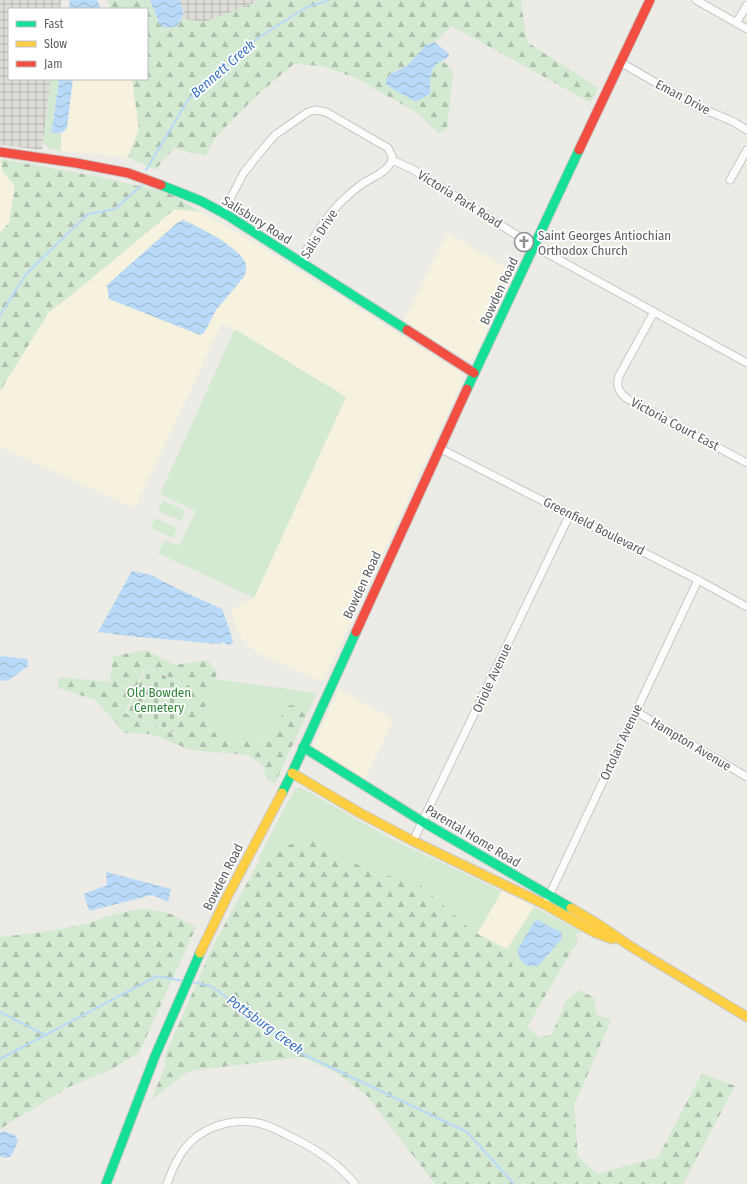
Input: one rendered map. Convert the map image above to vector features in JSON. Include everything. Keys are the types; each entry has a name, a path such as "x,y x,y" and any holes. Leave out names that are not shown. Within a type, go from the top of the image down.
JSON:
{"main road":[{"name":"Bowden Road","path":"106,1184 172,1014 226,899 292,773 474,373 650,0"},
{"name":"Salisbury Road","path":"0,152 76,163 128,173 174,189 201,201 223,213 474,373"},
{"name":"Parental Home Road","path":"303,747 423,822 522,881 546,900"},
{"name":"Parental Home Road","path":"292,773 360,813 413,841 517,891 546,900 598,924 630,946 747,1017"},
{"path":"517,891 522,881"}],"street":[{"path":"696,0 747,30"},
{"path":"736,23 747,5"},
{"name":"Eman Drive","path":"620,62 698,107 732,121 747,130"},
{"path":"223,213 243,174 257,156 275,135 308,112 315,110 326,112 388,148 392,156 392,160"},
{"path":"730,180 747,150"},
{"name":"Victoria Park Road","path":"392,160 412,169 534,246 747,363"},
{"name":"Salis Drive","path":"300,263 312,241 337,206 363,184 385,170 390,165 392,160"},
{"name":"Victoria Court East","path":"654,312 619,376 617,382 621,394 747,463"},
{"name":"Greenfield Boulevard","path":"440,448 698,580 747,608"},
{"name":"Oriole Avenue","path":"413,841 570,514"},
{"name":"Ortolan Avenue","path":"546,900 698,580"},
{"name":"Hampton Avenue","path":"635,711 747,777"},
{"path":"167,1184 178,1158 193,1139 213,1127 238,1121 259,1123 269,1126 306,1143 333,1161 355,1184"}],"shaded area":[{"path":"0,0 61,0 60,8 8,8 8,80 51,80 42,150 0,145"},
{"path":"180,0 262,0 205,22 182,19 184,11"},
{"path":"73,80 132,80 139,129 128,157 61,151 61,133 64,132 67,127"},
{"path":"0,159 2,171 15,186 9,223 0,233"},
{"path":"175,209 200,212 248,239 460,372 463,378 323,682 257,653 240,637 231,610 254,598 346,397 222,323 135,508 0,447 0,391 49,312"},
{"path":"447,233 515,273 475,356 472,359 467,360 403,322"},
{"path":"339,689 393,720 364,781 314,748 314,743"},
{"path":"502,891 534,907 507,949 477,934"}],"green space":[{"path":"107,0 150,0 160,25 177,26 182,19 205,22 262,0 522,0 521,3 527,42 598,88 591,103 452,26 435,42 426,45 408,65 389,74 431,91 430,81 433,69 442,59 453,72 447,129 439,134 419,114 356,78 322,66 294,64 257,95 215,138 206,156 174,148 155,170 128,157 139,129 132,80 148,80 148,8 111,8"},
{"path":"51,80 59,80 51,129 52,133 61,133 61,151 49,148 43,143"},
{"path":"1,159 101,177 172,194 200,212 175,209 49,312 0,391 0,233 9,223 15,186 2,171"},
{"path":"235,329 346,397 254,598 158,553 165,540 179,546 196,511 160,494"},
{"path":"163,500 185,511 181,521 158,511"},
{"path":"155,518 177,528 173,538 151,528"},
{"path":"146,650 175,665 208,660 217,673 205,707 209,731 256,744 276,728 286,706 312,703 275,783 267,780 263,765 248,755 191,750 150,734 124,733 96,700 58,688 59,677 110,682 113,656","holes":["145,667 193,687 173,733 125,713"]},
{"name":"Old Bowden Cemetery","path":"146,668 192,687 173,732 127,713"},
{"path":"215,679 317,693 312,703 286,707 276,728 255,744 209,731 205,707"},
{"path":"300,787 395,841 502,891 477,934 416,881 372,873 308,836 260,859 259,857 292,794 296,788"},
{"path":"308,836 372,873 416,881 472,931 507,949 513,967 532,976 575,934 578,940 527,1027 540,1038 552,1034 566,1001 579,990 595,998 596,1014 611,1020 574,1106 578,1156 597,1174 658,1157 702,1073 735,1086 683,1184 435,1184 367,1096 337,1073 302,1057 189,1071 151,1100 166,1065 164,1058 212,948 260,859"},
{"path":"534,907 583,932 575,934 532,976 513,967 507,949"},
{"path":"147,909 171,914 196,927 139,1053 112,1069 69,1087 0,1130 0,937 43,932 86,924 111,915 132,910"}],"water":[{"path":"70,0 97,0 101,8 69,8"},
{"path":"150,0 180,0 183,13 177,26 167,28 160,25"},
{"path":"435,42 449,54 449,57 437,64 433,69 431,73 430,94 415,101 386,84 386,80 389,75 408,65 426,45"},
{"path":"59,80 73,80 67,127 61,133 52,133 51,129"},
{"path":"183,220 208,232 226,244 241,256 246,265 244,277 216,310 204,333 200,335 109,299 107,285 177,223"},
{"path":"132,571 151,575 222,609 234,642 229,645 223,642 220,644 194,642 98,632"},
{"path":"0,656 27,659 28,666 9,680 0,681"},
{"path":"106,872 171,889 168,902 152,895 89,911 84,894 107,885"},
{"path":"537,920 559,931 562,934 562,938 540,964 532,966 524,964 521,961 518,949 534,922"},
{"path":"3,1131 15,1135 18,1141 10,1157 6,1158 0,1156 0,1133"}],"waterway":[{"name":"Bennett Creek","path":"146,170 188,100 255,40 305,8 329,0"},
{"name":"Bennett Creek","path":"0,315 26,274 88,214 115,209 142,185"},
{"name":"Pottsburg Creek","path":"0,1059 157,976 184,981"},
{"name":"Pottsburg Creek","path":"192,982 211,986 305,1055 467,1132 514,1184"},
{"name":"Bennett Creek","path":"0,1012 45,1035"}],"traffic: fast":[{"path":"467,389 579,150"},
{"path":"161,185 201,201 227,215 407,330"},
{"path":"282,793 356,632"},
{"path":"303,747 423,822 571,908"},
{"path":"106,1184 155,1056 200,953"}],"traffic: slow":[{"path":"292,773 360,813 413,841 544,904 594,932 612,939"},
{"path":"200,953 226,899 282,793"},
{"path":"571,908 630,946 747,1017"}],"traffic: jam":[{"path":"579,150 650,0"},
{"path":"0,152 76,163 128,173 161,185"},
{"path":"407,330 474,373"},
{"path":"356,632 467,389"}],"place":[{"name":"Saint Georges Antiochian Orthodox Church","path":"524,242"}]}
